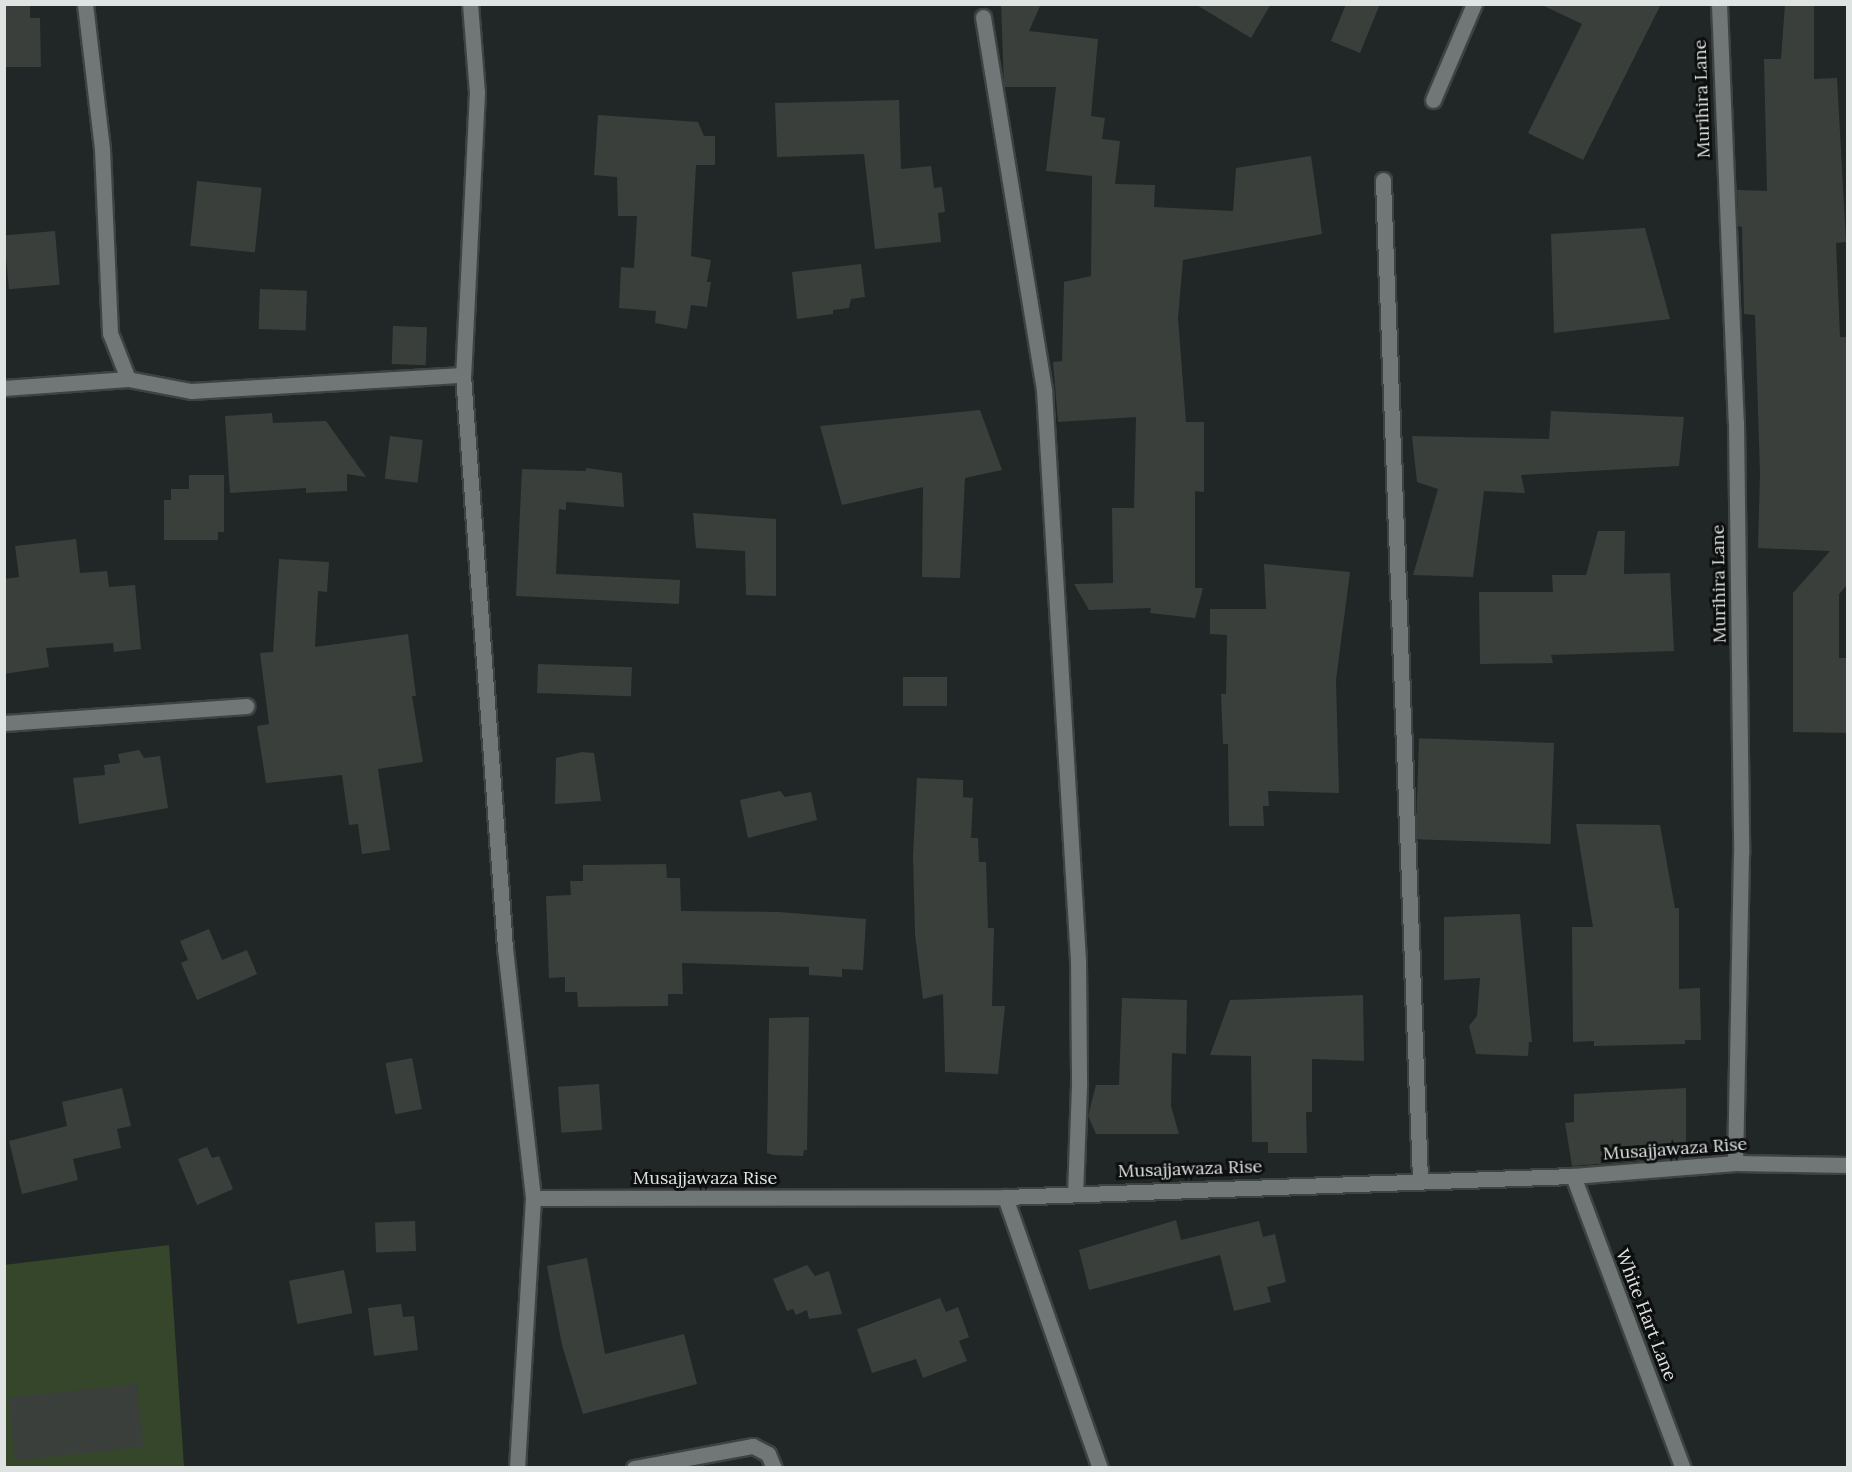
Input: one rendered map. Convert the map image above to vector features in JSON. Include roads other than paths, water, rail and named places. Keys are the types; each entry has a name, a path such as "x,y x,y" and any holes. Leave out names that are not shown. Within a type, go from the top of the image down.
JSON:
{"street":[{"path":"85,4 102,149 110,333 128,379"},
{"path":"470,4 477,92 463,375 505,948 533,1198 517,1467"},
{"path":"1433,100 1474,4"},
{"name":"Murihira Lane","path":"1719,4 1736,422 1741,854 1735,1163"},
{"path":"983,17 1044,390 1078,960 1079,1086 1075,1194"},
{"path":"1383,180 1420,1179"},
{"path":"4,388 128,379 191,391 463,375"},
{"path":"4,723 246,706"},
{"name":"Musajjawaza Rise","path":"533,1198 1005,1197 1420,1179 1573,1176 1735,1163 1848,1165"},
{"name":"White Hart Lane","path":"1573,1176 1683,1467"},
{"path":"1005,1197 1100,1467"},
{"path":"634,1467 753,1446 768,1454 774,1467"}]}
